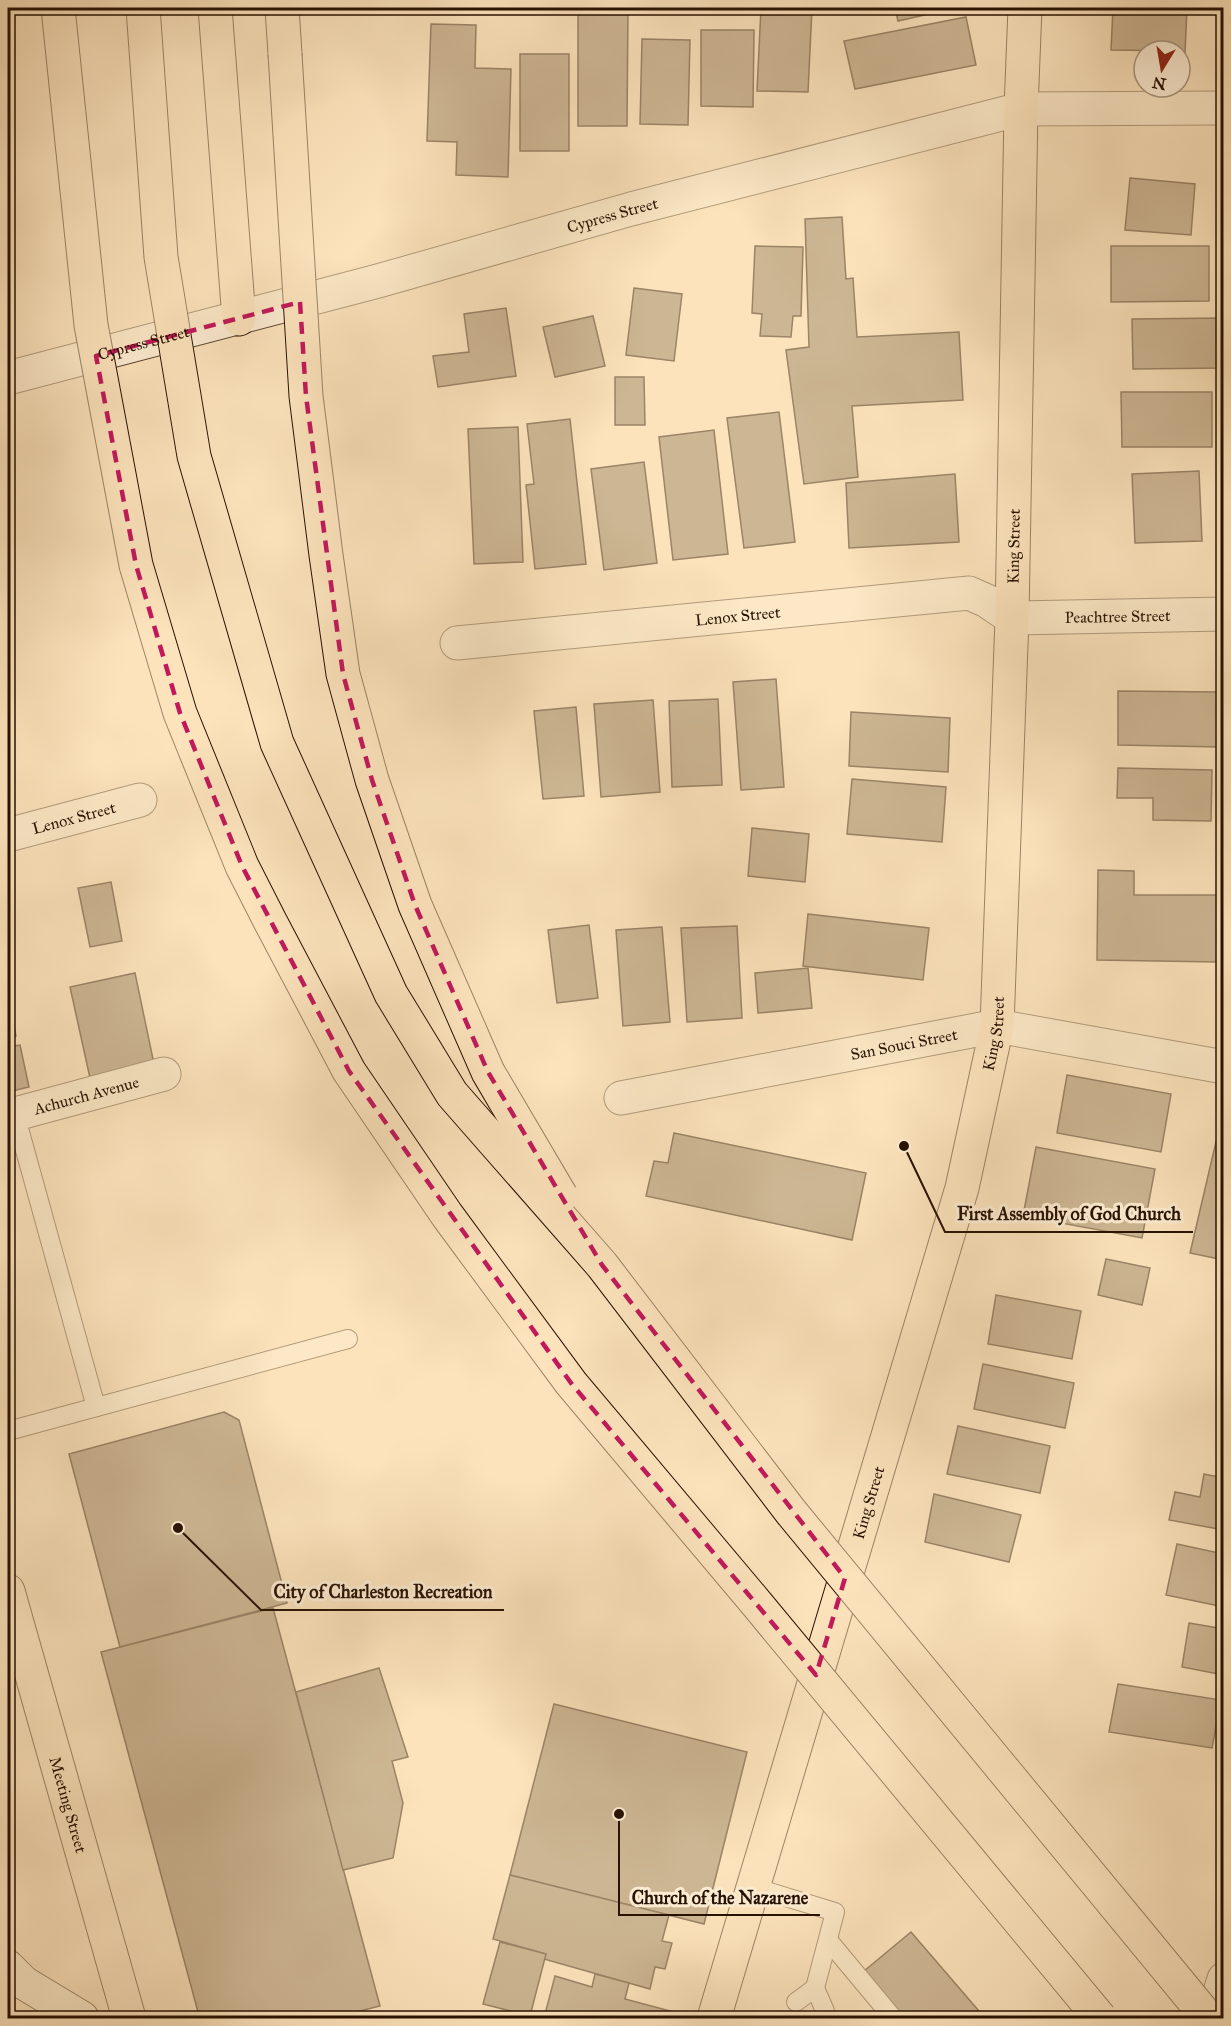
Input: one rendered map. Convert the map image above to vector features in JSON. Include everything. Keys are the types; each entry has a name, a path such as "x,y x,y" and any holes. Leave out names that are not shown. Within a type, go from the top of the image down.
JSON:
{"main road":[{"path":"58,8 91,326 136,565 180,712 242,867 349,1071 447,1215 571,1383 750,1595 1100,2019"},
{"path":"143,8 160,257 194,456 277,743 391,994 452,1094 602,1265 791,1512 1210,2019"},
{"path":"215,8 239,319"},
{"path":"282,8 306,396 343,674 375,792 415,905 456,999 488,1072 602,1265"},
{"name":"King Street","path":"714,2019 962,1188 997,1026 1012,618 1021,109 1025,8"},
{"name":"Meeting Street","path":"8,1598 129,2019"},
{"path":"8,1666 19,1633"}],"street":[{"name":"Cypress Street","path":"8,378 239,319 631,209 1021,109 1224,108"},
{"name":"Lenox Street","path":"457,643 969,593 987,601 1012,618"},
{"name":"Peachtree Street","path":"1012,618 1224,614"},
{"name":"Lenox Street","path":"8,835 140,800"},
{"name":"San Souci Street","path":"621,1098 997,1026 1224,1067"},
{"name":"Achurch Avenue","path":"11,1115 164,1074"},
{"path":"8,1967 24,1983 82,2019"},
{"path":"1210,2019 1224,1978"}],"lane":[{"path":"11,1115 96,1407"},
{"path":"8,1431 348,1339"},
{"path":"753,1887 835,1912 814,1988 796,2002"},
{"path":"828,1940 893,2019"},
{"path":"814,1988 825,2012"}],"highlighted area":[{"path":"300,302 306,396 343,674 372,780 415,905 488,1072 602,1265 845,1578 816,1675 571,1383 349,1071 242,866 180,713 136,565 96,356"}],"building":[{"path":"578,8 628,8 627,126 578,126"},
{"path":"761,8 812,8 808,92 757,91"},
{"path":"895,8 955,8 898,21"},
{"path":"1113,8 1187,8 1186,39 1132,39 1132,50 1111,50"},
{"path":"966,17 976,65 855,89 844,41"},
{"path":"431,24 476,25 475,68 511,69 508,177 456,175 457,142 427,141"},
{"path":"701,30 754,30 753,107 701,106"},
{"path":"642,39 690,40 688,125 640,124"},
{"path":"520,54 569,54 569,151 520,151"},
{"path":"1130,178 1195,184 1191,235 1125,230"},
{"path":"842,217 846,279 853,278 857,337 959,332 963,400 852,406 858,477 804,484 786,350 809,347 805,219"},
{"path":"755,246 803,247 801,316 793,316 791,337 760,336 762,314 752,313"},
{"path":"1111,246 1209,246 1209,301 1111,302"},
{"path":"634,288 682,294 674,361 626,355"},
{"path":"506,308 516,376 438,387 433,356 469,352 464,314"},
{"path":"593,316 605,366 555,377 543,327"},
{"path":"1224,318 1224,368 1133,369 1132,319"},
{"path":"615,377 644,377 645,425 615,425"},
{"path":"1121,392 1212,392 1212,447 1122,447"},
{"path":"779,412 795,542 744,548 727,418"},
{"path":"570,419 586,564 535,569 526,485 534,484 527,424"},
{"path":"518,427 523,562 474,564 468,429"},
{"path":"714,430 728,554 673,560 659,437"},
{"path":"644,462 657,563 604,570 591,469"},
{"path":"1199,471 1202,541 1135,543 1132,474"},
{"path":"1221,472 1224,472 1224,508 1221,508"},
{"path":"955,474 959,542 849,548 846,483"},
{"path":"776,679 784,787 741,790 733,682"},
{"path":"1118,691 1220,692 1220,747 1118,745"},
{"path":"718,699 722,785 672,787 669,701"},
{"path":"653,700 660,792 601,797 594,704"},
{"path":"576,707 584,796 543,799 534,711"},
{"path":"851,712 950,718 948,772 849,766"},
{"path":"1118,768 1212,770 1211,821 1153,820 1153,798 1117,798"},
{"path":"852,779 946,787 942,842 847,834"},
{"path":"752,828 809,834 805,882 748,876"},
{"path":"1098,870 1134,871 1134,895 1218,895 1217,962 1097,960"},
{"path":"111,882 122,941 90,947 78,888"},
{"path":"808,914 929,928 923,980 803,966"},
{"path":"589,925 598,998 557,1003 548,930"},
{"path":"737,926 742,1018 687,1022 681,928"},
{"path":"662,927 670,1022 623,1026 616,930"},
{"path":"808,968 812,1008 758,1013 755,973"},
{"path":"135,973 154,1064 90,1078 70,987"},
{"path":"8,997 16,1036 8,1038"},
{"path":"20,1045 29,1087 8,1092 8,1047"},
{"path":"1067,1075 1171,1094 1161,1152 1057,1133"},
{"path":"1219,1129 1224,1130 1224,1260 1190,1253"},
{"path":"674,1133 866,1173 852,1240 646,1196 654,1161 668,1163"},
{"path":"1036,1147 1155,1169 1142,1238 1023,1216"},
{"path":"1106,1259 1150,1268 1142,1305 1098,1295"},
{"path":"996,1295 1081,1311 1072,1359 988,1344"},
{"path":"983,1364 1074,1383 1065,1428 974,1409"},
{"path":"224,1412 239,1420 287,1603 120,1647 69,1454"},
{"path":"958,1426 1050,1446 1040,1493 947,1474"},
{"path":"1204,1474 1224,1478 1224,1530 1169,1520 1175,1492 1200,1497"},
{"path":"934,1494 1021,1515 1009,1562 925,1542"},
{"path":"1177,1544 1224,1554 1224,1607 1166,1595"},
{"path":"273,1608 380,2006 332,2018 208,2018 198,2012 101,1652"},
{"path":"1189,1623 1224,1629 1224,1675 1182,1667"},
{"path":"379,1668 408,1757 392,1761 403,1803 393,1858 343,1870 296,1692"},
{"path":"1118,1684 1221,1700 1212,1748 1109,1732"},
{"path":"554,1704 747,1752 704,1924 510,1875"},
{"path":"510,1875 669,1915 662,1941 672,1943 665,1969 655,1967 650,1989 544,1959 546,1954 493,1939"},
{"path":"911,1932 985,2018 904,2018 864,1971"},
{"path":"500,1942 546,1954 530,2016 483,2004"},
{"path":"595,1974 629,1983 625,1999 674,2012 672,2018 544,2018 555,1976 592,1987"}],"place":[{"name":"First Assembly of God Church","path":"904,1146"},
{"name":"City of Charleston Recreation","path":"178,1528"},
{"name":"Church of the Nazarene","path":"619,1814"}]}
